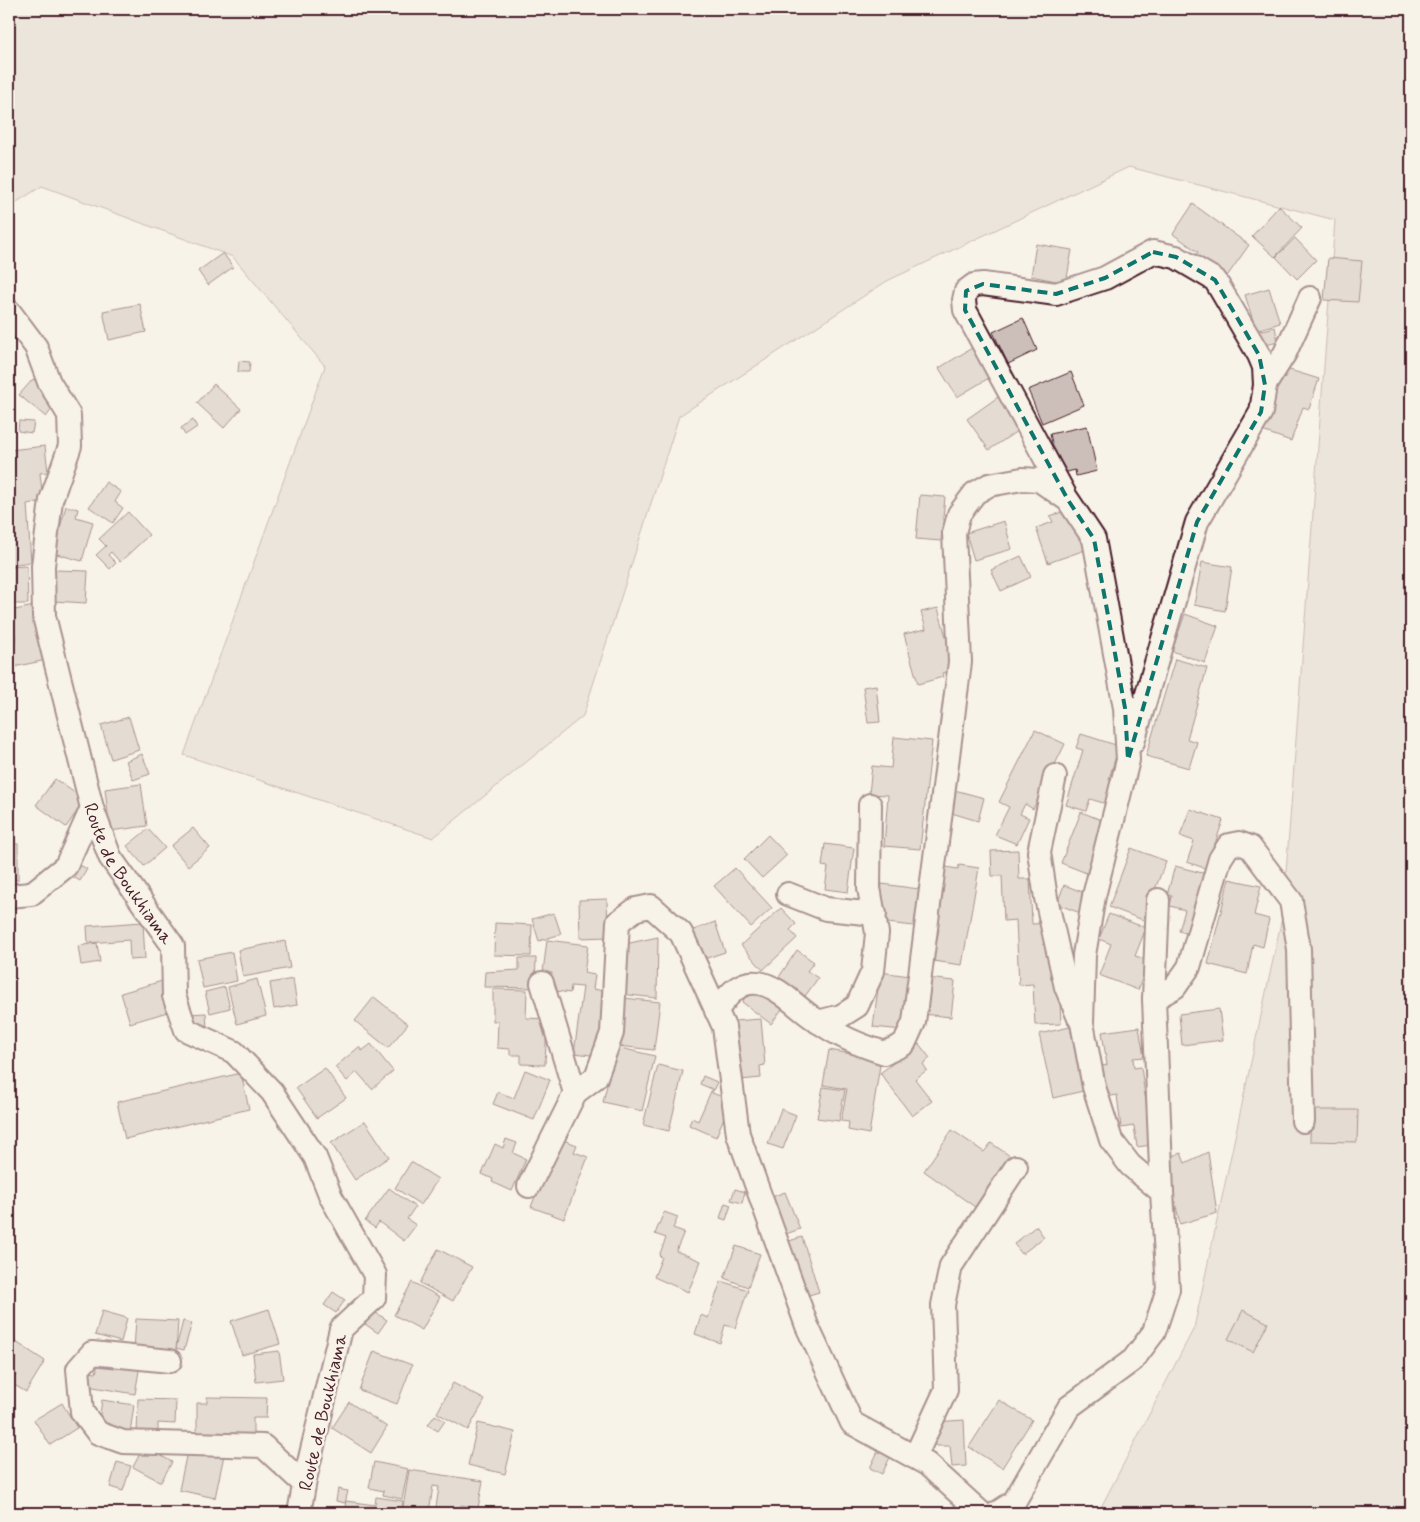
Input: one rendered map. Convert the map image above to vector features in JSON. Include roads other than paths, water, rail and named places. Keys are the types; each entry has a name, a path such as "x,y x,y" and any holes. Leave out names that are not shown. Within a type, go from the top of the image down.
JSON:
{"street":[{"path":"1128,760 1125,708 1094,540 1068,500 965,310 964,300 966,290 983,284 1056,294 1104,278 1153,252 1176,257 1215,280 1259,355 1264,367 1265,385 1261,412 1197,522 1128,760 1092,906 1084,955 1082,1023 1094,1086 1111,1140 1130,1165 1162,1192"},
{"path":"1265,385 1285,353 1310,298"},
{"name":"Route de Boukhiama","path":"9,310 36,347 48,382 69,415 70,446 50,500 43,566 44,616 92,808 110,858 173,946 174,996 186,1030 234,1052 272,1092 314,1157 331,1197 375,1275 374,1298 341,1329 304,1484 299,1513"},
{"path":"716,1011 734,988 758,983 778,992 818,1022 850,1042 885,1053 904,1044 914,1022 960,662 954,533 959,514 975,493 989,485 1004,480 1039,480 1068,500"},
{"path":"1055,776 1039,852 1046,898 1066,986 1082,1023"},
{"path":"818,1022 841,1016 857,1006 873,971 877,933 869,888 870,806"},
{"path":"9,896 31,894 66,866 92,808"},
{"path":"1154,999 1175,987 1189,967 1220,859 1229,845 1239,843 1250,847 1291,901 1299,949 1303,1121"},
{"path":"788,894 826,909 875,914"},
{"path":"997,1513 1014,1502 1069,1407 1133,1360 1154,1332 1168,1289 1154,999 1158,900"},
{"path":"529,1186 575,1093 596,1077 612,1033 618,922 636,909 651,906 681,933 724,1028 738,1134 807,1326 852,1423 927,1464 981,1513"},
{"path":"542,983 575,1093"},
{"path":"915,1458 946,1390 943,1305 951,1266 1016,1167"},
{"path":"170,1361 92,1353 78,1368 82,1412 98,1432 123,1442 263,1446 304,1484"}]}
